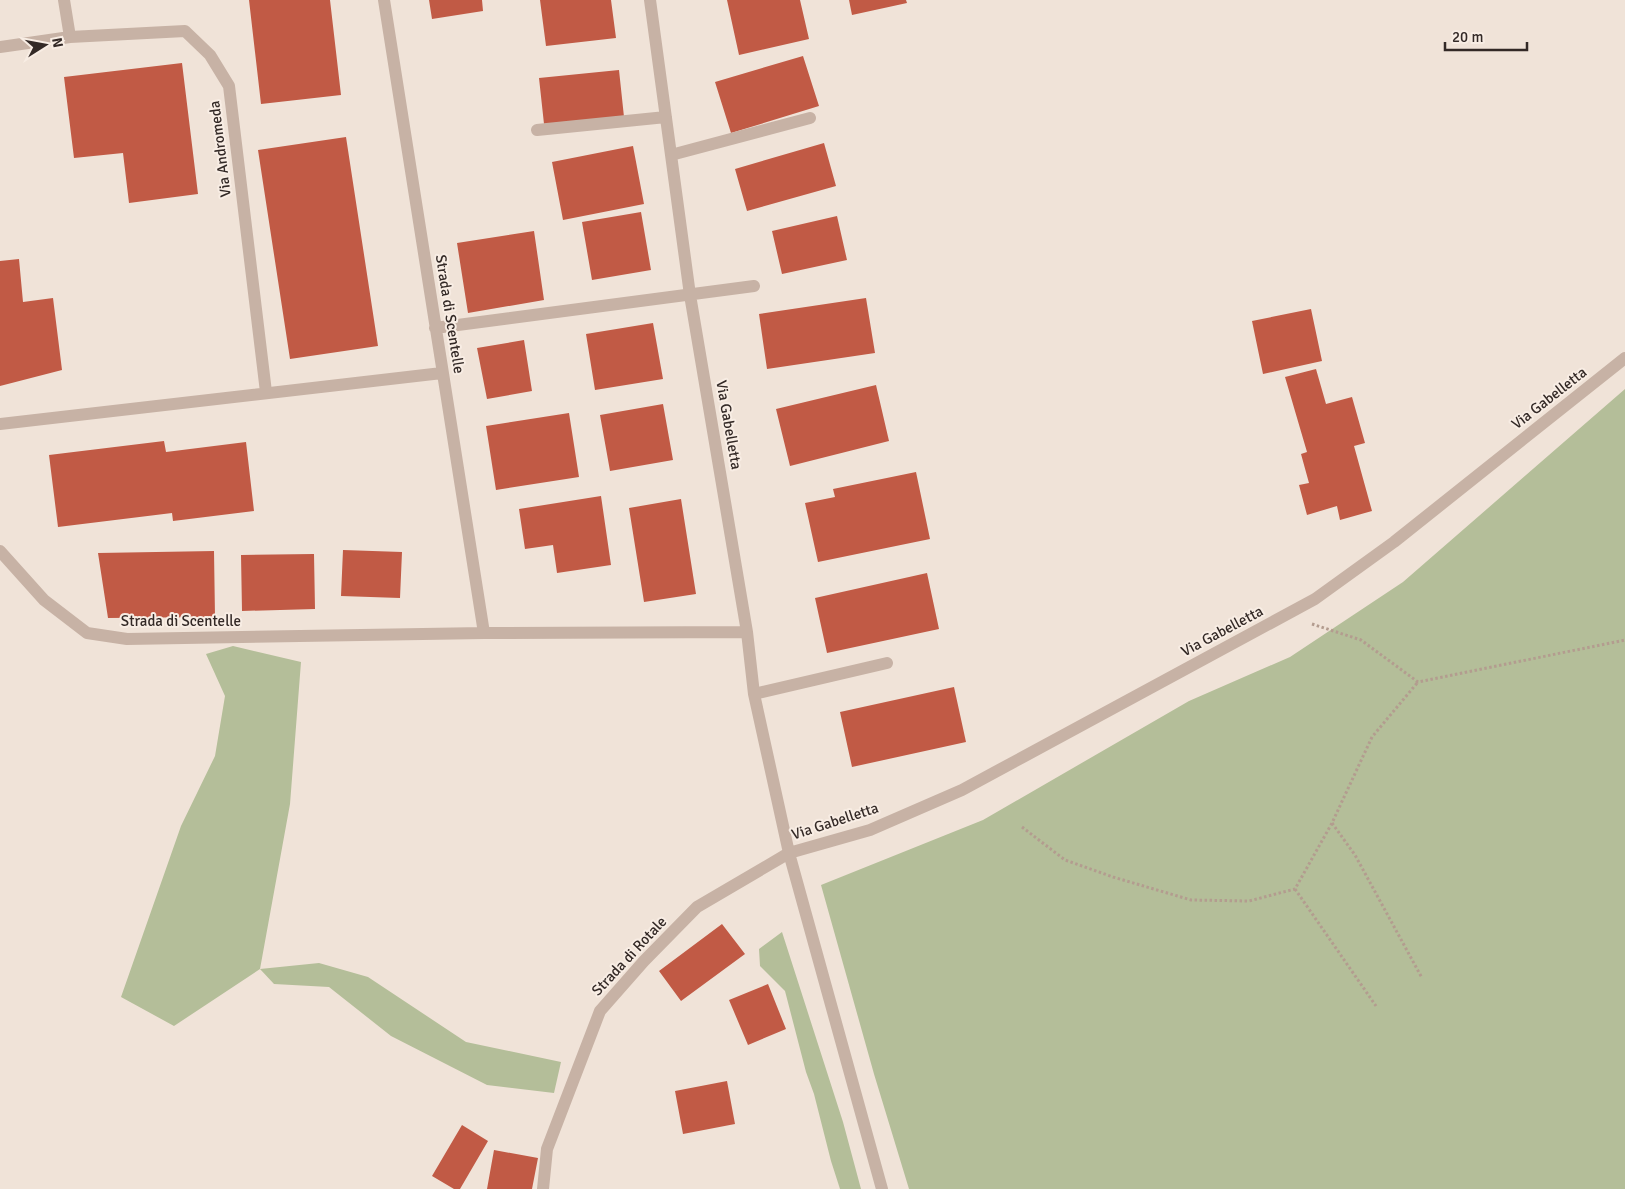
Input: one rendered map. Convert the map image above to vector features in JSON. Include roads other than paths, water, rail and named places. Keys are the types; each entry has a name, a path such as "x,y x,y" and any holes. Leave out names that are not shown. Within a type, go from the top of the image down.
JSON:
{"street":[{"path":"64,0 70,37"},
{"name":"Strada di Scentelle","path":"384,0 484,633"},
{"name":"Via Gabelletta","path":"650,0 690,294 747,632 754,694 789,853 882,1189"},
{"name":"Via Andromeda","path":"0,47 70,37 185,31 210,55 229,86 266,392"},
{"path":"537,130 666,117"},
{"path":"671,155 810,118"},
{"path":"435,328 754,286"},
{"name":"Via Gabelletta","path":"789,853 870,830 962,790 1314,599 1394,542 1625,358"},
{"path":"0,424 442,373"},
{"name":"Strada di Scentelle","path":"0,551 44,600 87,633 127,639 484,633 747,632"},
{"path":"754,694 887,663"},
{"name":"Strada di Rotale","path":"543,1189 546,1149 600,1011 644,961 697,907 789,853"}]}
